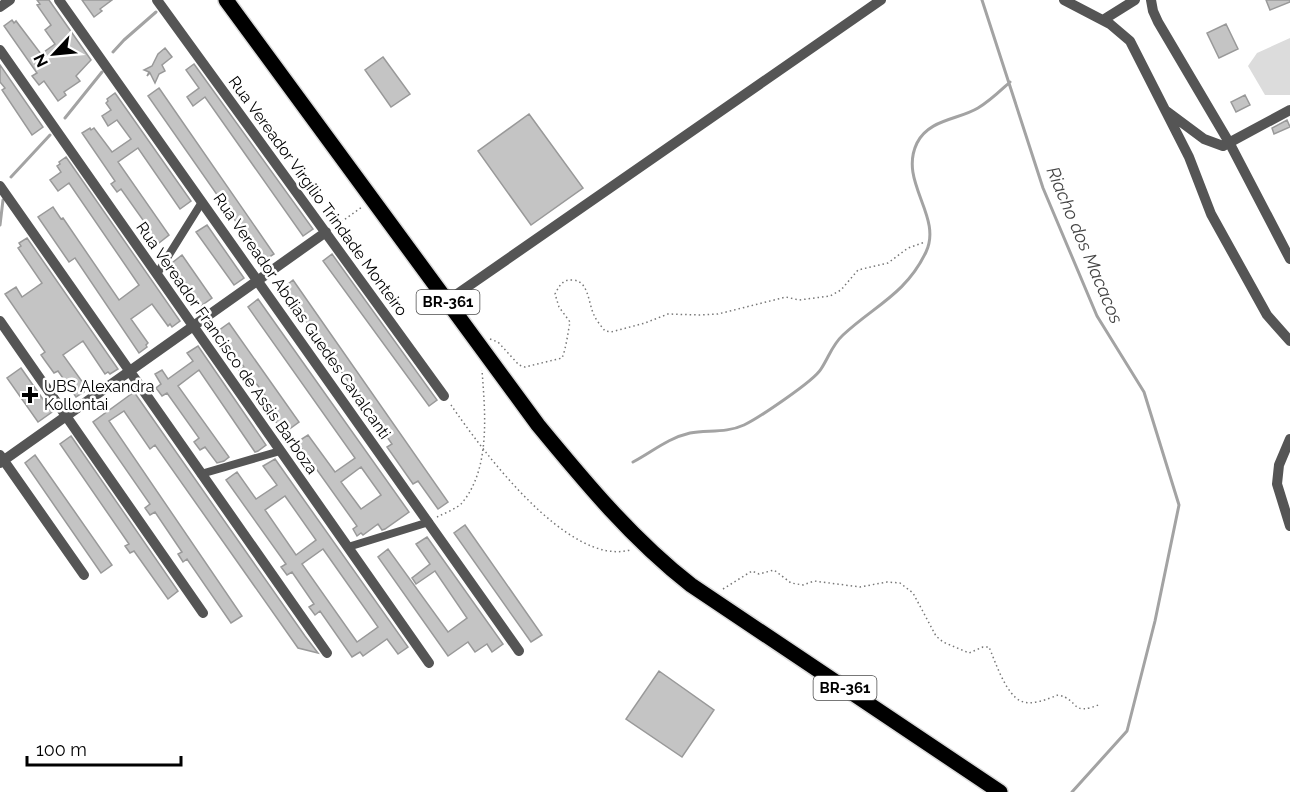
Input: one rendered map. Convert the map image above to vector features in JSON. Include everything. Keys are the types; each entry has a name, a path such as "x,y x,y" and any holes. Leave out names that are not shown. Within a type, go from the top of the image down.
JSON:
{"main road":[{"name":"BR-361","path":"226,0 538,425 592,492 672,571 1000,792"}],"street":[{"path":"0,7 10,0"},
{"name":"Rua Vereador Abdias Guedes Cavalcanti","path":"59,0 519,651"},
{"name":"Rua Vereador Virgílio Trindade Monteiro","path":"157,0 444,396"},
{"path":"447,301 881,0"},
{"path":"1064,0 1102,20 1121,32 1130,41 1162,108 1189,157 1211,214 1233,256 1267,315 1290,341"},
{"path":"1102,20 1135,0"},
{"path":"1151,0 1158,22 1230,144 1290,259"},
{"name":"Rua Vereador Francisco de Assis Barboza","path":"0,50 429,663"},
{"path":"1162,108 1204,139 1223,146 1290,110"},
{"path":"0,186 327,653"},
{"path":"157,274 202,202"},
{"path":"84,575 1,459 67,416 326,232"},
{"path":"0,321 203,613"},
{"path":"1290,440 1279,465 1277,484 1290,526"},
{"path":"201,474 280,451"},
{"path":"348,548 429,522"}],"path":[{"path":"326,232 372,200"},
{"path":"480,346 486,339 493,339 519,365 525,367 562,358 570,322 559,307 555,294 562,283 567,280 575,279 581,282 587,292 594,316 605,331 611,332 668,314 718,314 786,297 799,300 830,296 841,290 858,270 888,263 908,248 925,242"},
{"path":"429,522 460,504 472,487 484,452 482,370"},
{"path":"444,396 484,452 538,511 587,545 620,552 645,545"},
{"path":"712,599 721,590 752,571 759,574 774,570 791,583 803,585 814,581 860,587 887,582 900,583 913,593 936,636 943,642 969,653 989,647 1006,685 1021,702 1031,702 1058,695 1086,710 1101,704"}],"shaded area":[{"path":"1290,38 1290,95 1265,95 1248,66 1257,53"}],"building":[{"path":"37,0 49,0 91,60 76,76 80,81 64,92 66,95 58,101 44,81 39,85 32,76 37,73 4,26 12,20 14,23 16,21 41,54 55,44 45,30 51,25 37,5 40,4"},
{"path":"82,0 112,0 94,17"},
{"path":"1266,0 1290,0 1290,2 1270,10"},
{"path":"1226,24 1238,49 1219,58 1207,33"},
{"path":"165,48 172,57 162,65 165,71 159,74 155,83 150,73 147,76 149,72 144,70 152,66 158,54"},
{"path":"383,57 410,94 391,107 365,70"},
{"path":"194,64 313,229 303,236 205,97 193,106 187,97 199,88 186,70"},
{"path":"0,65 43,127 32,135 2,90 5,88 0,82"},
{"path":"159,88 274,254 263,261 250,243 248,244 243,238 246,236 148,96"},
{"path":"115,93 191,201 180,209 138,148 118,162 169,235 159,243 154,236 150,239 144,230 148,227 121,189 117,192 111,184 115,181 82,133 94,128 112,152 131,139 117,120 108,126 102,116 111,110 106,103 107,99"},
{"path":"1245,95 1250,105 1236,112 1231,102"},
{"path":"529,114 583,188 531,225 478,151"},
{"path":"1287,120 1290,127 1274,134 1272,128"},
{"path":"66,157 180,321 172,327 170,324 168,326 152,304 131,319 148,343 147,347 139,353 75,258 69,262 38,217 53,207 119,300 139,285 69,183 58,191 50,180 61,172 57,166"},
{"path":"207,225 244,278 234,285 196,232"},
{"path":"27,238 118,369 105,374 83,341 63,355 86,387 83,389 84,392 76,397 58,371 54,373 41,355 45,352 5,294 16,287 22,297 42,283 18,248 21,246 19,243"},
{"path":"332,254 437,400 429,406 323,261"},
{"path":"182,255 212,298 201,306 172,263"},
{"path":"293,280 448,502 438,509 418,481 413,484 387,447 392,444 283,288"},
{"path":"258,299 409,512 385,529 382,530 378,524 363,535 361,533 357,536 353,529 357,526 297,442 308,435 335,472 355,458 248,307","holes":["361,467 381,495 361,509 341,482"]},
{"path":"229,323 299,422 284,433 270,414 275,410 267,398 250,375 245,379 239,371 244,367 230,346 224,350 219,342 224,339 218,331"},
{"path":"198,346 266,445 258,451 255,452 199,370 178,386 229,457 224,461 217,463 205,447 200,450 194,442 199,438 167,393 162,396 156,388 161,384 155,374 162,370 168,379 193,361 187,353"},
{"name":"UBS Alexandra Kollontai","path":"21,368 52,412 38,422 7,378"},
{"path":"134,392 318,653 298,648 155,445 150,449 124,411 109,421 242,616 231,623 187,559 183,562 178,554 182,552 155,512 150,515 145,508 150,504 93,422"},
{"path":"71,436 178,591 168,599 134,551 130,553 125,546 129,544 60,444"},
{"path":"35,455 112,565 101,573 25,463"},
{"path":"275,459 408,647 398,654 387,639 363,656 360,652 352,657 320,611 315,615 309,607 314,604 292,572 287,575 281,567 286,564 226,480 237,472 256,499 277,485 263,466","holes":["285,496 316,540 296,555 265,510","323,549 378,627 357,642 302,564"]},
{"path":"465,525 542,635 531,642 454,533"},
{"path":"427,537 503,644 492,652 487,644 475,652 468,642 448,656 378,557 388,549 448,632 467,618 435,571 416,584 412,578 430,564 416,544"},
{"path":"659,671 714,710 682,757 626,719"}],"waterway":[{"name":"Riacho dos Macacos","path":"982,0 1043,188 1097,316 1144,392 1179,505 1155,621 1127,731 1072,792"},
{"path":"113,52 156,12"},
{"path":"65,118 102,72"},
{"path":"633,462 682,435 731,429 744,425 785,399 816,375 839,339 899,289 909,279 926,252 930,239 929,225 913,171 913,157 922,135 936,125 978,108 1010,82"},
{"path":"11,177 50,135"},
{"path":"0,225 3,200"}],"place":[{"name":"UBS Alexandra Kollontai","path":"30,395"}]}
